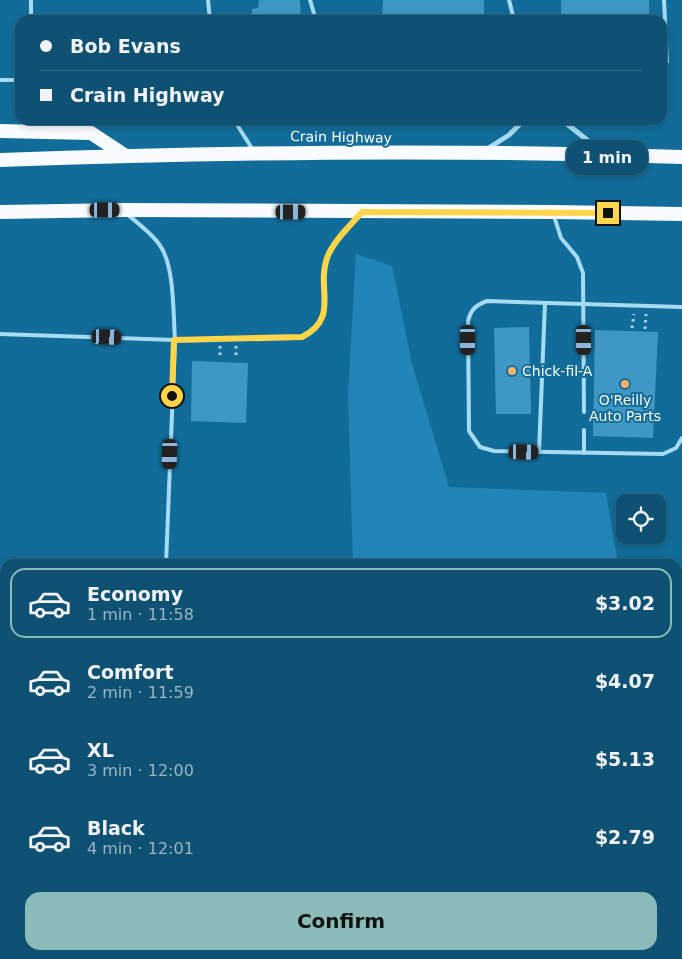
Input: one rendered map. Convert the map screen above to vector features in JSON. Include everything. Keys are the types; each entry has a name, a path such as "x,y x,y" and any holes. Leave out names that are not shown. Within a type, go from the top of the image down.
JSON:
{"highway":[{"path":"0,131 91,133 126,156"},
{"name":"Crain Highway","path":"0,160 256,154 483,153 682,157"},
{"path":"0,212 123,210 682,214"}],"street":[{"path":"483,153 509,135 519,125"},
{"path":"568,125 606,154"}],"lane":[{"path":"31,0 31,15"},
{"path":"208,0 210,15"},
{"path":"310,0 314,15"},
{"path":"508,0 512,15"},
{"path":"664,0 665,15"},
{"path":"0,80 15,80"},
{"path":"237,125 256,154"},
{"path":"123,210 160,246 165,255 172,298 174,340 166,559"},
{"path":"0,334 174,340 302,337 319,326 324,315 327,258 362,212"},
{"path":"553,212 561,238 577,257 583,273 585,304 584,412"},
{"path":"682,307 487,302 476,306 468,322 468,431 480,447 486,450 664,454 676,448 682,438"},
{"path":"539,452 545,303"},
{"path":"584,430 584,453"}],"shaded area":[{"path":"356,254 392,266 412,364 449,487 606,493 617,559 353,559 348,393"}],"building":[{"path":"259,0 300,0 301,15 252,15 252,9 258,8"},
{"path":"383,0 484,0 484,15 382,15"},
{"path":"561,0 649,0 649,15 561,15"},
{"name":"Chick-fil-A","path":"529,327 531,414 496,414 494,328"},
{"name":"O'Reilly Auto Parts","path":"595,330 658,332 653,438 593,436"},
{"path":"192,361 248,363 246,423 191,421"}],"place":[{"name":"Chick-fil-A","path":"512,371"},
{"name":"O'Reilly Auto Parts","path":"625,384"}],"route":[{"path":"172,396 174,340 302,337 319,326 324,315 327,258 362,212 608,213"}]}
